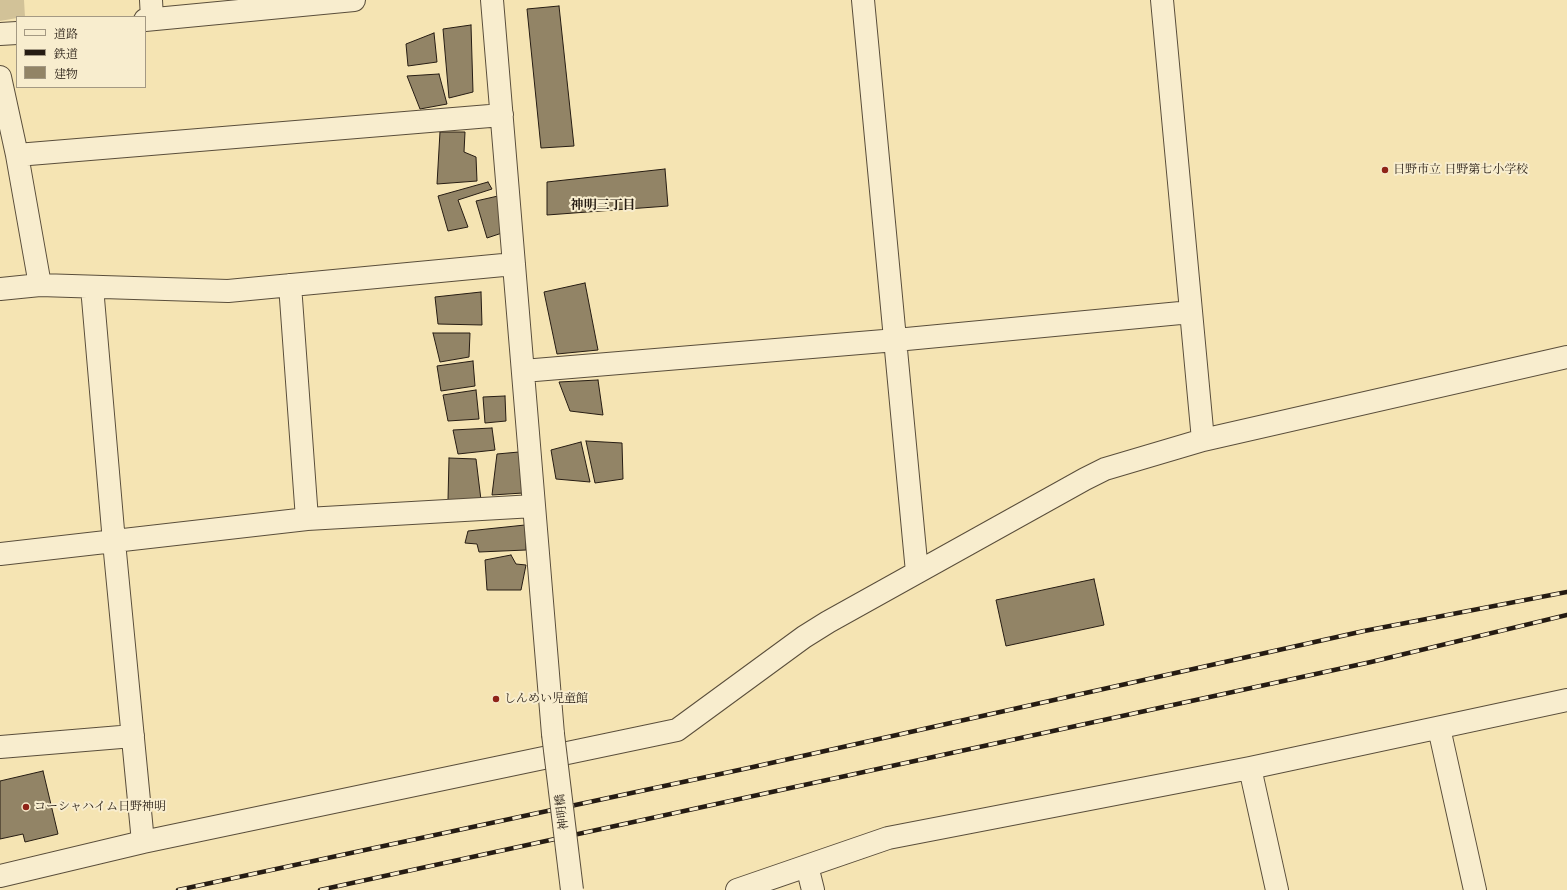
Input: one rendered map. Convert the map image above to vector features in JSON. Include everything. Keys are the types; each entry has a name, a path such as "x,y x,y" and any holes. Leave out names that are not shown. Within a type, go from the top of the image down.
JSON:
{"street":[{"path":"149,13 354,0"},
{"name":"神明橋","path":"492,0 553,734 572,890"},
{"path":"863,0 917,572"},
{"path":"1162,0 1203,440"},
{"path":"0,34 16,33"},
{"path":"0,77 17,155 40,285"},
{"path":"17,155 502,115"},
{"path":"0,289 40,285 228,291 514,264"},
{"path":"290,285 308,519"},
{"path":"92,287 114,542 143,842"},
{"path":"523,371 896,340 1191,312"},
{"path":"0,876 143,842 677,730 804,637 1085,478 1105,469 1203,440 1567,357"},
{"path":"0,554 308,519 534,506"},
{"path":"737,890 888,838 1250,768 1567,700"},
{"path":"1439,728 1475,890"},
{"path":"0,747 133,736"},
{"path":"1250,768 1277,890"},
{"path":"807,866 813,890"}],"shaded area":[{"path":"0,0 24,0 25,16 16,16 16,18 0,21"}],"building":[{"path":"559,6 574,146 541,148 527,9"},
{"path":"471,25 473,92 449,98 443,29"},
{"path":"434,33 437,62 408,66 406,44"},
{"path":"439,74 447,104 420,109 407,76"},
{"path":"440,132 465,132 464,152 476,157 477,181 437,184"},
{"path":"665,169 668,206 547,215 547,182"},
{"path":"488,182 492,189 458,200 468,227 448,231 438,196"},
{"path":"498,196 502,233 487,238 476,201"},
{"path":"585,283 598,350 557,354 544,292"},
{"path":"481,292 482,325 438,324 435,297"},
{"path":"433,333 470,333 469,357 440,362"},
{"path":"473,361 475,386 441,391 437,366"},
{"path":"598,380 603,415 570,411 559,382"},
{"path":"476,390 479,419 448,421 443,395"},
{"path":"505,396 506,421 485,423 483,397"},
{"path":"492,428 495,450 458,454 453,430"},
{"path":"586,441 622,443 623,479 595,483"},
{"path":"581,442 590,482 556,479 551,450"},
{"path":"519,452 523,493 492,495 497,454"},
{"path":"449,458 476,459 481,500 448,500"},
{"path":"525,525 526,550 479,552 477,544 465,543 468,531"},
{"path":"511,555 516,564 526,565 521,590 487,590 485,560"},
{"path":"1094,579 1104,625 1006,646 996,600"},
{"name":"コーシャハイム日野神明","path":"43,771 58,834 25,842 23,834 0,839 0,781"}],"railway":[{"path":"178,890 753,767 1364,631 1567,592"},
{"path":"320,890 1371,662 1567,615"}],"place":[{"name":"日野市立 日野第七小学校","path":"1385,170"},
{"name":"しんめい児童館","path":"496,699"},
{"name":"コーシャハイム日野神明","path":"26,807"}],"district":[{"name":"神明三丁目","path":"603,205"}]}
